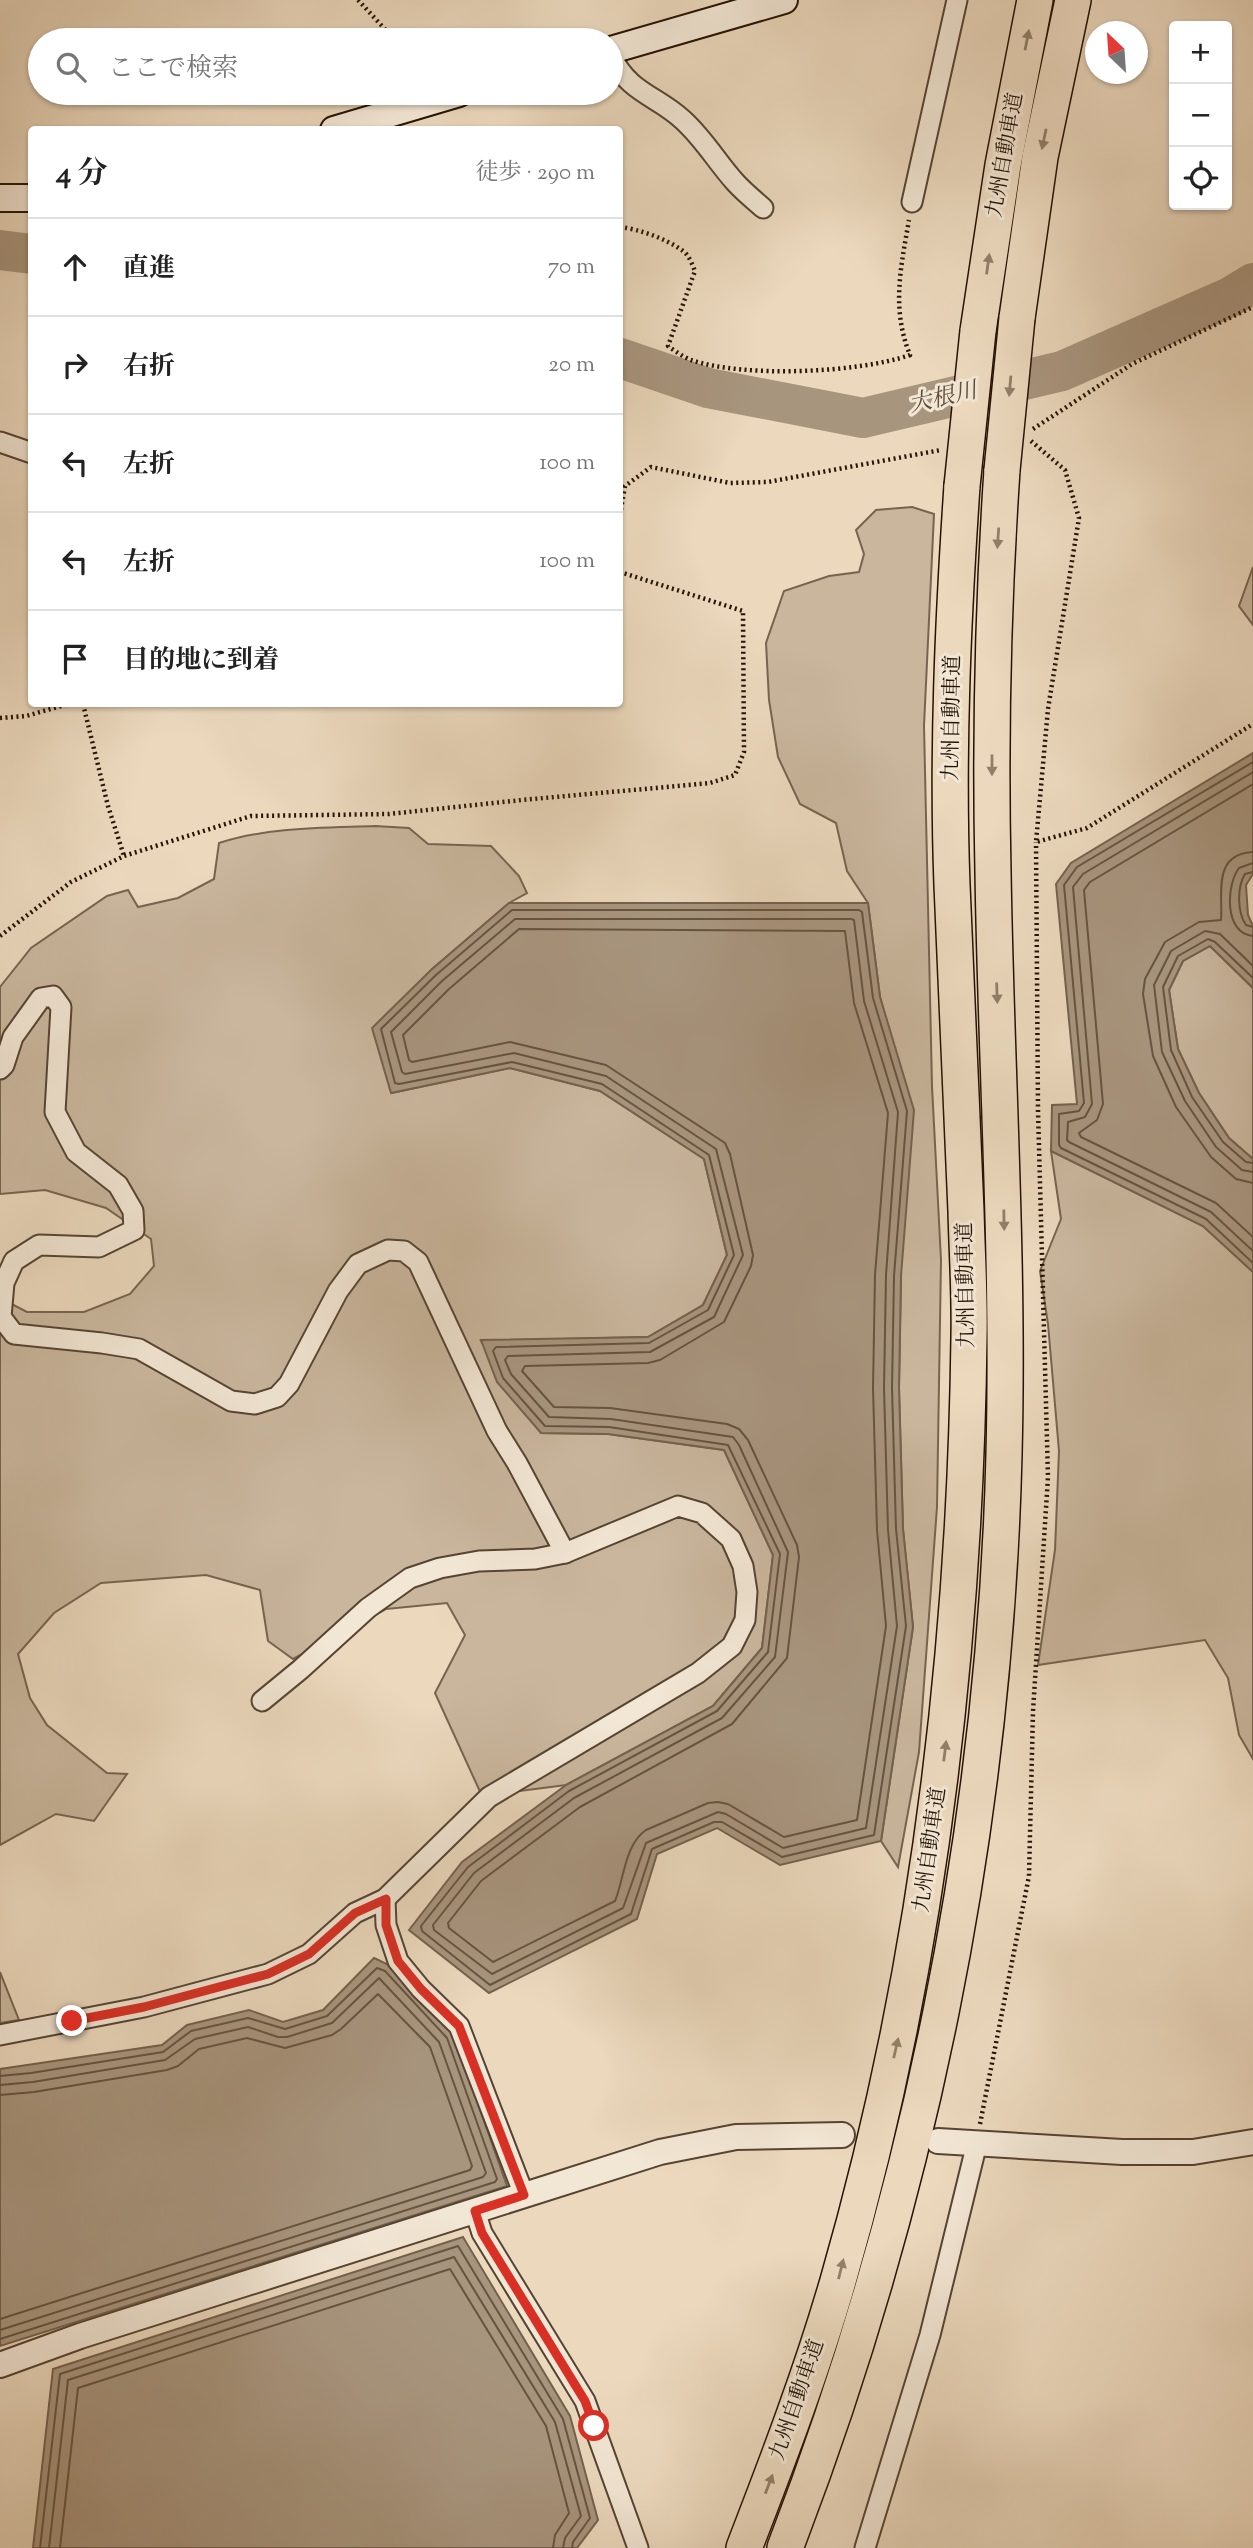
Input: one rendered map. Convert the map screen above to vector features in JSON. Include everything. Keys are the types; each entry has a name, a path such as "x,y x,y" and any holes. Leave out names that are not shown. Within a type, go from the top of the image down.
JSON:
{"highway":[{"name":"九州自動車道","path":"744,2548 779,2459 838,2283 871,2153 897,2043 919,1926 946,1738 959,1608 970,1330 952,878 955,601 962,486 978,331 1003,165 1035,0"},
{"name":"九州自動車道","path":"785,2548 810,2481 870,2295 907,2159 933,2050 957,1921 987,1722 1004,1458 1006,1323 992,857 994,593 1017,318 1040,158 1073,0"}],"main road":[{"path":"623,47 784,0"},
{"path":"347,126 418,105"},
{"path":"0,198 28,198"}],"street":[{"path":"912,202 957,0"},
{"path":"623,73 630,83 648,97 680,117 706,143 735,181 763,208"},
{"path":"0,442 28,452"},
{"path":"0,1069 4,1065 13,1037 41,998 53,996 61,1007 55,1112 76,1152 118,1185 133,1211 134,1230 99,1247 39,1245 14,1261 4,1283 1,1317 14,1334 139,1349 231,1401 255,1404 277,1397 289,1384 338,1291 358,1264 388,1250 404,1251 418,1262 497,1431 565,1553"},
{"path":"0,2035 144,2007 268,1974 309,1954 355,1913 386,1899 489,1797 698,1673 732,1646 745,1620 747,1592 743,1566 731,1539 702,1513 678,1506 565,1553 535,1559 480,1561 440,1568 410,1578 368,1608 262,1701"},
{"path":"386,1899 386,1925 398,1961 421,1989 459,2026 524,2195"},
{"path":"0,2365 80,2336 660,2152 699,2142 736,2137 842,2135"},
{"path":"938,2141 1122,2152 1193,2152 1253,2142"},
{"path":"865,2548 930,2335 976,2143"},
{"path":"475,2211 482,2233 585,2401 638,2548"}],"path":[{"path":"358,0 384,28"},
{"path":"623,227 662,240 685,253 695,271 668,346 689,360 729,369 777,372 844,367 887,363 910,355 904,340 897,287 912,202"},
{"path":"1253,307 1132,365 1025,436 1065,470 1079,518 1048,709 1037,842 1087,828 1253,724"},
{"path":"623,498 625,486 651,467 730,483 768,482 946,449"},
{"path":"0,936 71,882 124,856 251,816 389,814 710,783 735,775 744,752 743,611 623,573"},
{"path":"0,718 26,716 58,707"},
{"path":"84,707 108,806 124,856"}],"shaded area":[{"path":"912,507 934,514 924,726 932,1086 941,1260 937,1507 919,1752 898,1867 881,1841 913,1627 903,1529 899,1388 901,1276 895,1050 880,997 868,903 847,871 836,823 800,804 778,757 769,700 766,643 784,591 829,576 859,572 864,554 856,530 876,510"},
{"path":"1253,567 1253,625 1239,606"},
{"path":"375,826 409,828 428,844 491,846 519,876 527,893 509,903 431,970 392,1093 510,1068 600,1091 704,1159 727,1255 703,1305 648,1337 481,1341 541,1433 608,1434 724,1450 773,1555 762,1648 713,1706 566,1785 482,1796 435,1693 465,1635 447,1603 386,1609 293,1659 268,1641 260,1590 206,1575 101,1583 54,1613 18,1654 30,1698 47,1725 107,1773 127,1774 94,1821 56,1814 0,1845 0,1298 27,1312 84,1312 130,1294 154,1266 151,1239 106,1208 45,1190 0,1194 0,987 31,948 107,896 128,890 138,907 178,898 214,879 219,843 277,831"},
{"path":"1210,946 1253,988 1253,1159 1229,1138 1199,1093 1178,1049 1169,990 1183,961"},
{"path":"1051,1151 1203,1226 1253,1272 1253,1759 1239,1735 1228,1678 1205,1640 1038,1665 1055,1550 1059,1451 1048,1324 1040,1271 1061,1219"},
{"path":"0,1972 19,2020 0,2023"}],"water":[{"path":"1253,753 1253,874 1246,885 1248,915 1253,926 1253,988 1210,946 1183,961 1169,990 1178,1049 1199,1093 1229,1138 1253,1159 1253,1272 1203,1226 1051,1151 1052,1105 1077,1104 1056,884 1071,863"},
{"path":"509,903 868,903 880,997 914,1110 901,1276 899,1388 903,1529 913,1627 881,1841 780,1865 717,1828 657,1854 637,1919 489,1993 409,1930 462,1862 566,1785 713,1706 762,1648 773,1555 724,1450 608,1434 541,1433 497,1382 481,1340 648,1337 703,1305 727,1255 704,1159 600,1091 510,1068 391,1093 372,1028 431,970"},
{"path":"374,1958 389,1965 453,2033 507,2186 0,2346 0,2069 162,2045 187,2025 249,2010 283,2022 323,2010"},
{"path":"463,2237 570,2416 598,2520 577,2548 33,2548 53,2369"}],"waterway":[{"name":"大根川","path":"0,250 28,254"},
{"name":"大根川","path":"623,359 708,388 863,418 1062,371 1230,297 1253,283"}],"route":[{"path":"72,2021 144,2007 268,1974 309,1954 355,1913 386,1899 386,1925 398,1961 421,1989 459,2026 524,2195 475,2211 482,2233 585,2401 594,2426"}]}
